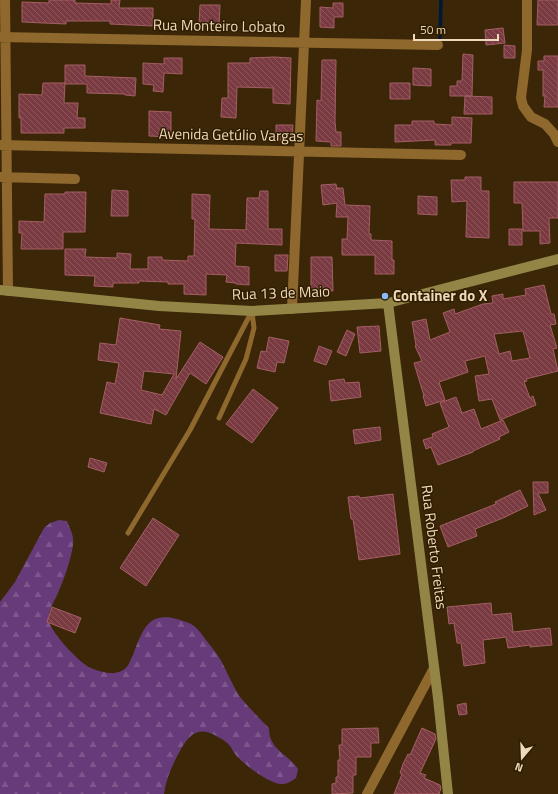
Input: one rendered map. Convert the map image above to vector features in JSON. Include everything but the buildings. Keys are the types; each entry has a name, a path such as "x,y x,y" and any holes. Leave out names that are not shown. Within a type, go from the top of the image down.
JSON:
{"main road":[{"name":"Rua 13 de Maio","path":"4,290 159,306 252,311 292,309 388,303 558,259"},
{"name":"Rua Roberto Freitas","path":"388,303 434,668 448,794"}],"street":[{"path":"4,290 3,37 5,0"},
{"path":"292,309 306,0"},
{"path":"527,0 527,50 521,98 523,106 531,117 545,124 554,134 558,142"},
{"name":"Rua Monteiro Lobato","path":"3,37 438,45"},
{"name":"Avenida Getúlio Vargas","path":"3,145 461,155"},
{"path":"4,177 75,179"},
{"path":"367,794 434,668"}],"lane":[{"path":"219,418 246,359 254,328 252,311"},
{"path":"128,533 190,430 252,311"}],"green space":[{"path":"59,520 67,521 73,536 73,543 68,566 51,607 49,622 55,633 67,648 80,661 91,668 103,672 115,673 125,669 128,665 141,634 151,621 166,617 189,623 197,628 220,659 240,697 269,728 272,741 275,746 298,769 296,778 284,784 275,783 256,772 238,758 229,745 224,741 212,734 201,731 196,732 188,738 181,749 170,771 164,794 0,794 0,602 15,582 44,528 50,523"}],"waterway":[{"path":"440,39 441,0"}],"place":[{"name":"Container do X","path":"385,296"}]}
